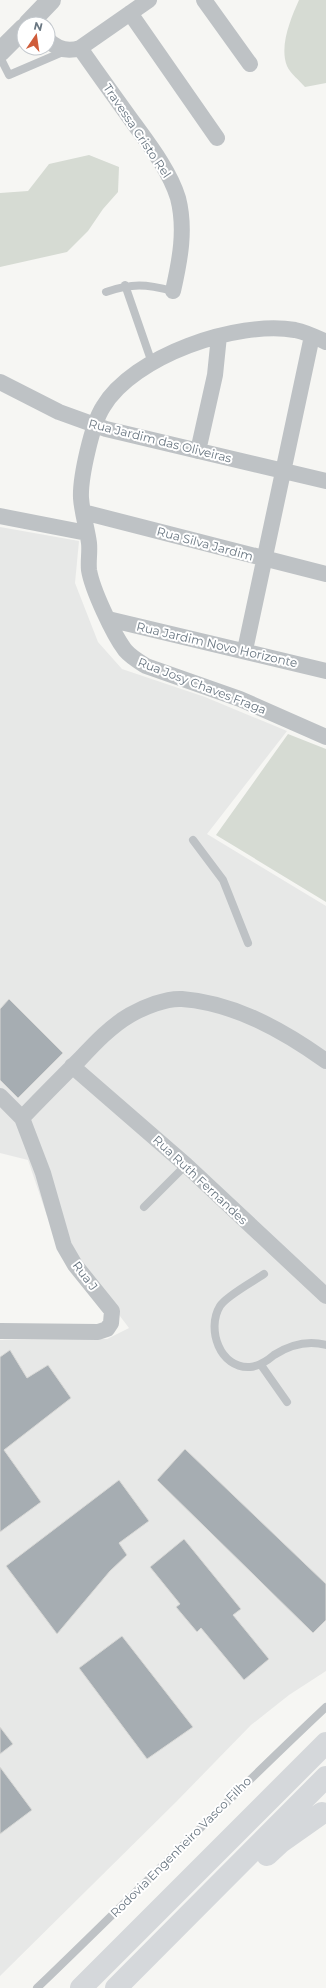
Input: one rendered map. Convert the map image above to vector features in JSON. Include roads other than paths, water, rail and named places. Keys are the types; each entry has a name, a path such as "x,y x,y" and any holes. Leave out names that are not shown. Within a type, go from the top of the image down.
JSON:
{"highway":[{"path":"82,1988 326,1743"},
{"path":"116,1988 326,1777"},
{"path":"133,1988 281,1842 324,1812"}],"street":[{"path":"37,16 51,0"},
{"path":"56,47 74,49 149,0"},
{"path":"204,0 250,64"},
{"path":"130,13 217,138"},
{"path":"0,52 16,37"},
{"name":"Travessa Cristo Rel","path":"74,49 148,144 172,184 178,199 183,237 173,291"},
{"name":"Rua Josy Chaves Fraga","path":"319,339 294,330 269,330 220,336 195,343 152,363 115,390 102,407 95,425 83,474 81,497 87,533 89,570 92,584 124,649 133,658 146,666 240,699 326,737"},
{"path":"198,451 215,375 220,336"},
{"path":"245,650 284,471 319,339"},
{"name":"Rua Jardim das Oliveiras","path":"0,382 59,412 95,425 326,481"},
{"name":"Rua Silva Jardim","path":"83,512 265,560 326,574"},
{"path":"0,516 87,533"},
{"name":"Rua Jardim Novo Horizonte","path":"108,619 245,650 326,671"},
{"path":"0,1096 22,1118 103,1034 130,1015 157,1003 181,999 234,1011 263,1023 296,1040 326,1061"},
{"name":"Rua Ruth Fernandes","path":"72,1066 186,1165 326,1296"},
{"name":"Rua J","path":"0,1331 98,1332 107,1329 112,1318 112,1311 75,1265 64,1246 43,1173 22,1118"}],"lane":[{"path":"0,57 9,75 74,49"},
{"path":"106,292 125,285 144,284 173,291"},
{"path":"125,285 152,363"},
{"path":"193,840 223,880 248,943"},
{"path":"144,1208 186,1165"},
{"path":"264,1274 220,1306 215,1322 215,1338 222,1355 235,1364 249,1367 261,1365 294,1344 326,1345"},
{"path":"261,1365 287,1402"},
{"name":"Rodovia Engenheiro Vasco Filho","path":"37,1988 194,1837 222,1805 326,1707"}]}
